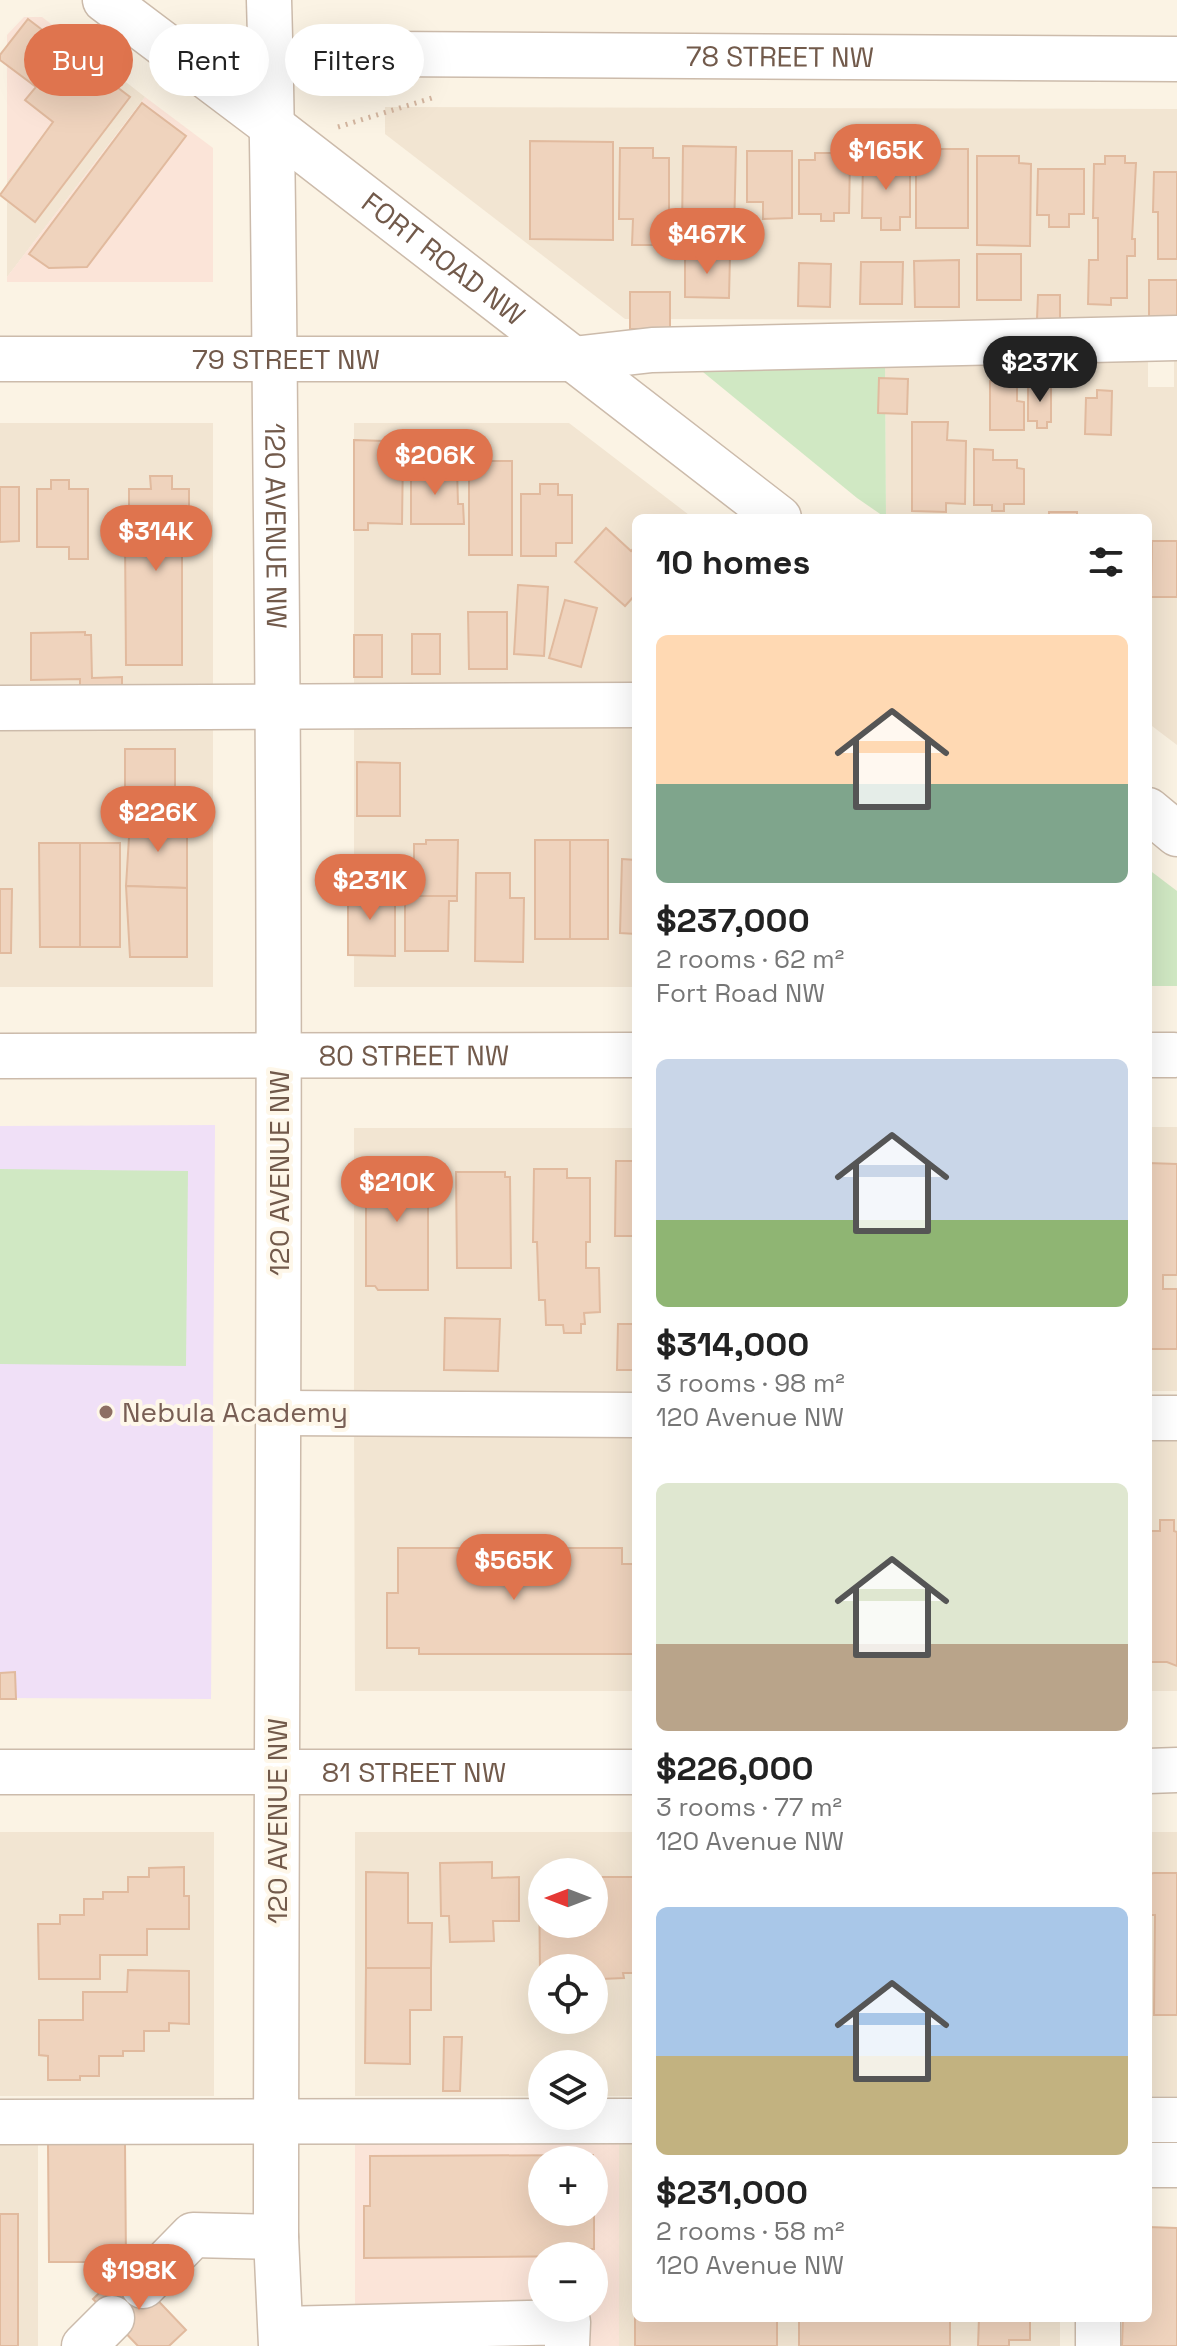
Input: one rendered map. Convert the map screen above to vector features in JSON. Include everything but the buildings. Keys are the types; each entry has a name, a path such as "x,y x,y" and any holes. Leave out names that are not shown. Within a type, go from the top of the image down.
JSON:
{"street":[{"name":"FORT ROAD NW","path":"105,0 774,514"},
{"name":"120 AVENUE NW","path":"269,0 278,708 280,1413 276,2237 281,2338"},
{"name":"78 STREET NW","path":"424,54 1177,59"},
{"name":"79 STREET NW","path":"0,359 573,359 652,350 1177,338"},
{"path":"0,708 632,705"},
{"path":"1152,813 1177,834"},
{"name":"80 STREET NW","path":"0,1056 632,1055"},
{"path":"280,1413 632,1415"},
{"path":"1152,1418 1177,1418"},
{"path":"1152,1771 1177,1770"},
{"name":"81 STREET NW","path":"0,1772 632,1772"},
{"path":"1152,2120 1177,2120"},
{"path":"0,2122 632,2121"},
{"path":"1152,2165 1177,2165"},
{"path":"143,2286 193,2235 276,2237"},
{"path":"281,2338 568,2322 567,2346"},
{"path":"1098,2322 1098,2346"}],"path":[{"path":"328,171 327,130 436,97"}],"shaded area":[{"path":"24,17 42,17 51,24 24,24 24,96 72,96 7,181 7,35"},
{"path":"133,88 145,97 7,277 7,181 72,96 133,96"},
{"path":"145,97 213,148 213,282 7,282 7,277"},
{"path":"385,107 1177,109 1177,320 625,319 385,134"},
{"path":"885,355 1148,355 1148,387 1174,387 1174,355 1177,355 1177,745 1152,726 1152,514 886,514"},
{"path":"0,423 213,423 213,687 0,687"},
{"path":"354,423 569,423 688,514 632,514 632,687 354,687"},
{"path":"354,722 632,722 632,987 354,987"},
{"path":"0,723 213,723 213,987 0,987"},
{"name":"Nebula Academy","path":"215,1125 211,1699 0,1698 0,1126"},
{"path":"1152,1127 1177,1127 1177,1391 1152,1391"},
{"path":"354,1128 632,1128 632,1392 354,1392"},
{"path":"354,1427 632,1427 632,1691 355,1691"},
{"path":"1152,1427 1177,1427 1177,1691 1152,1691"},
{"path":"0,1832 214,1832 214,2096 0,2096"},
{"path":"355,1832 632,1832 632,2096 608,2096 608,2050 528,2050 528,2096 355,2096"},
{"path":"1152,1832 1177,1832 1177,2096 1152,2096"},
{"path":"355,2131 619,2131 619,2346 355,2346"},
{"path":"619,2131 632,2131 632,2322 1060,2322 1060,2346 619,2346"},
{"path":"0,2132 38,2132 38,2346 0,2346"}],"green space":[{"path":"885,355 886,514 880,514 857,498 692,363"},
{"path":"1152,872 1177,891 1177,986 1152,986"},
{"path":"0,1169 188,1171 186,1366 0,1364"}],"place":[{"name":"Nebula Academy","path":"106,1412"}]}
